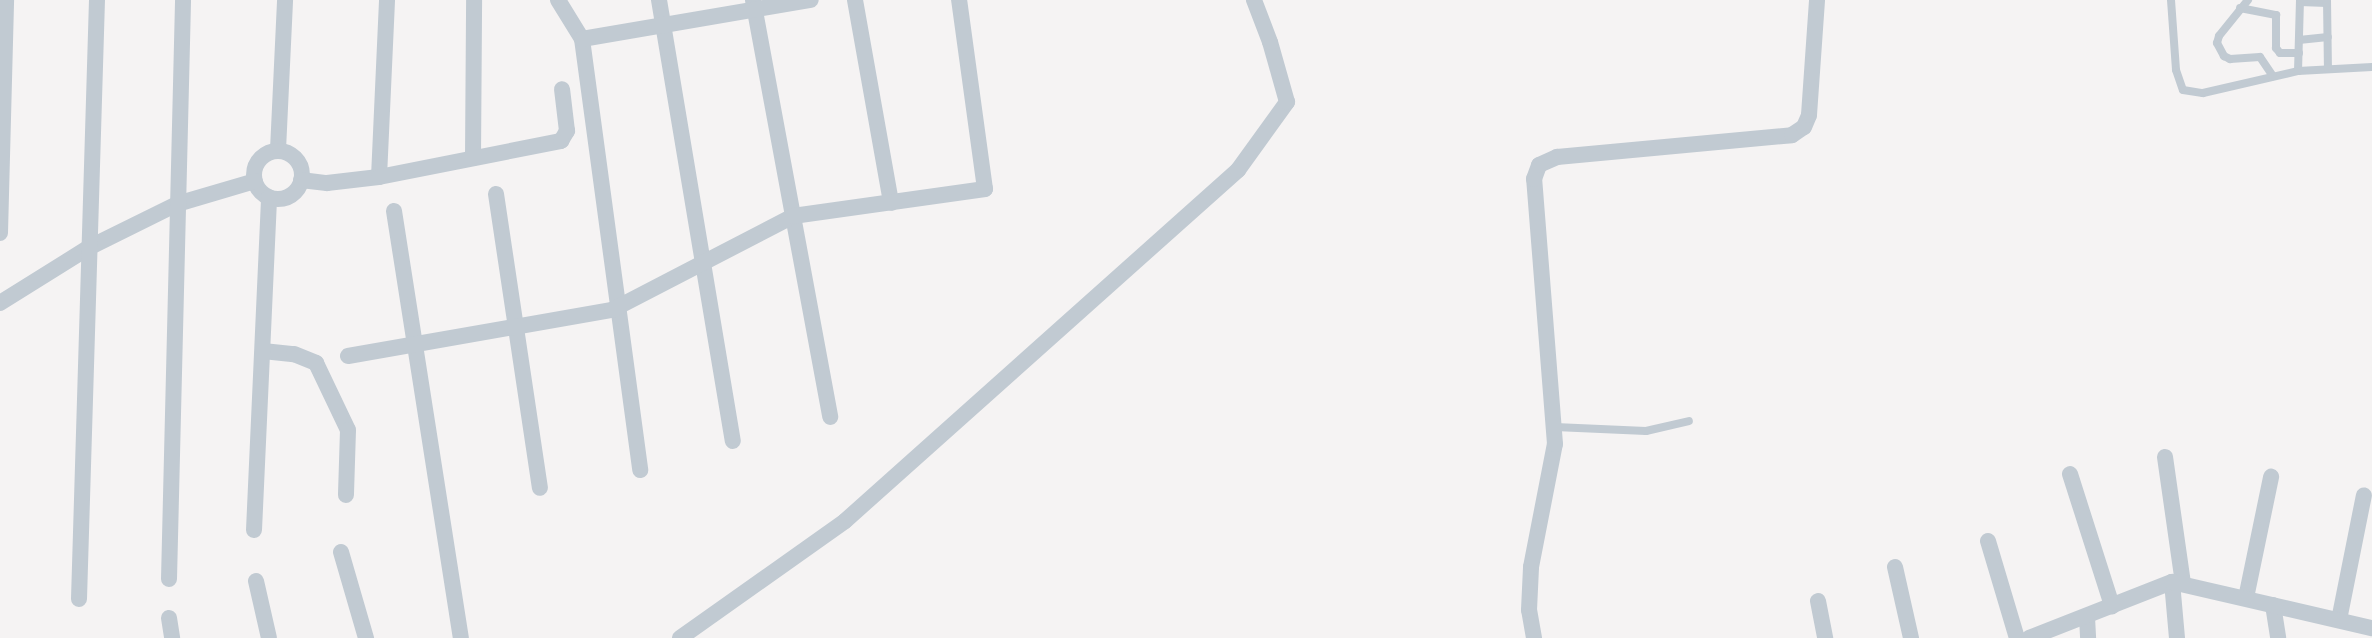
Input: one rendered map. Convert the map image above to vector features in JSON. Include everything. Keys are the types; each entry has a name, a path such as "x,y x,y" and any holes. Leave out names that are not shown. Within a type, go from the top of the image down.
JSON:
{"street":[{"path":"0,233 6,0"},
{"path":"79,599 97,0"},
{"path":"169,579 183,0"},
{"path":"278,150 285,0"},
{"path":"379,177 387,0"},
{"path":"473,158 474,0"},
{"path":"558,0 582,39 640,470"},
{"path":"659,0 733,441"},
{"path":"582,39 754,5 811,0"},
{"path":"855,0 891,203"},
{"path":"348,356 617,307 793,216 985,189 956,0 946,0"},
{"path":"680,638 845,521 1238,170 1287,102 1254,0"},
{"path":"1534,638 1529,610 1531,567 1553,462 1555,427 1535,209 1534,179 1539,165 1557,157 1792,135 1804,127 1809,115 1817,0"},
{"path":"754,5 830,417"},
{"path":"301,180 327,183 379,177 561,141 567,131 562,89"},
{"path":"255,181 259,160 278,150"},
{"path":"269,197 289,196 301,180 297,160 278,150"},
{"path":"0,303 88,248 177,204 255,181"},
{"path":"254,530 269,197 255,181"},
{"path":"496,194 540,488"},
{"path":"394,211 461,638"},
{"path":"263,351 294,354 316,363 348,430 346,495"},
{"path":"2165,457 2177,583 2177,638"},
{"path":"2070,474 2112,606"},
{"path":"2246,598 2271,477"},
{"path":"2339,620 2364,495"},
{"path":"1988,541 2017,638"},
{"path":"341,552 366,638"},
{"path":"1895,567 1911,638"},
{"path":"256,581 269,638"},
{"path":"2029,638 2177,583 2372,628"},
{"path":"1818,601 1825,638"},
{"path":"2273,605 2278,638"},
{"path":"2087,617 2088,638"},
{"path":"169,618 172,638"}],"lane":[{"path":"2171,0 2176,70 2183,90 2203,93 2298,71 2372,67"},
{"path":"2248,0 2219,36 2220,50 2230,59 2260,57 2273,76"},
{"path":"2298,71 2300,1 2327,1 2328,69"},
{"path":"2240,8 2276,15 2276,48 2280,53 2299,53"},
{"path":"2299,40 2328,37"},
{"path":"1555,427 1646,431 1689,421"}]}
